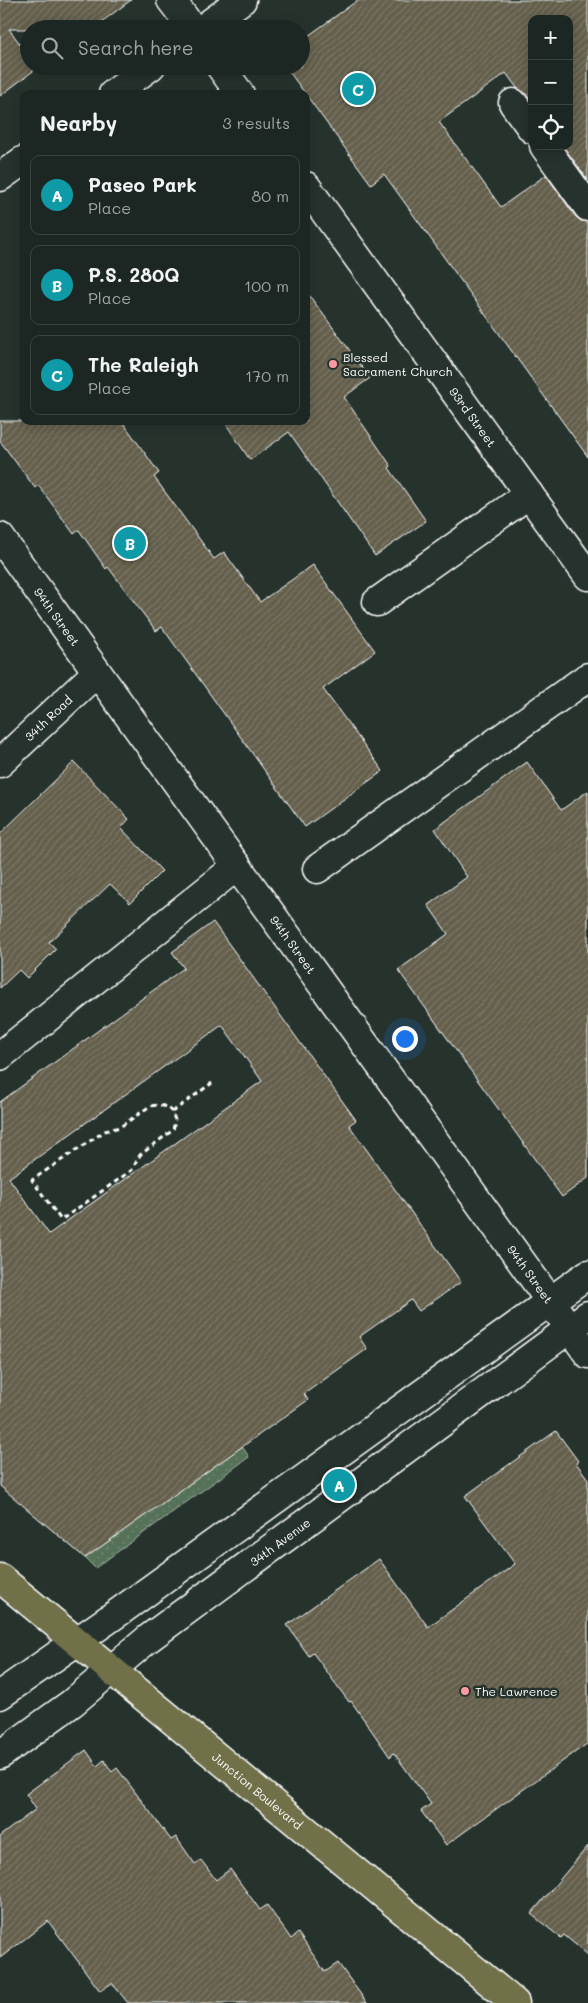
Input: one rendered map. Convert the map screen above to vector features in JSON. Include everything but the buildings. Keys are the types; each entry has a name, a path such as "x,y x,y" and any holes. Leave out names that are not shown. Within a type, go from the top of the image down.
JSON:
{"main road":[{"name":"Junction Boulevard","path":"0,1578 515,2003"}],"street":[{"path":"171,0 186,20"},
{"path":"214,20 242,0"},
{"path":"118,90 139,75"},
{"path":"226,75 237,90"},
{"path":"513,104 528,124"},
{"path":"547,150 588,207"},
{"path":"0,177 20,163"},
{"name":"93rd Street","path":"310,192 588,576"},
{"path":"377,602 529,494"},
{"name":"94th Street","path":"0,537 550,1301 579,1322 588,1354"},
{"name":"34th Road","path":"0,763 97,672"},
{"path":"317,869 588,677"},
{"path":"0,1056 237,866"},
{"path":"0,1695 588,1274"},
{"name":"34th Avenue","path":"0,1755 72,1703 149,1638 579,1322"}],"path":[{"path":"172,1112 212,1083"},
{"path":"159,1105 167,1107 172,1112 175,1120 172,1130 140,1155 132,1170 61,1220 32,1180 105,1131 120,1127 150,1106 159,1105"}],"green space":[{"path":"242,1446 249,1457 95,1568 85,1558"}],"place":[{"name":"The Raleigh","path":"358,89"},
{"name":"Blessed Sacrament Church","path":"333,364"},
{"name":"P.S. 280Q","path":"130,543"},
{"name":"Paseo Park","path":"339,1485"},
{"name":"The Lawrence","path":"465,1691"}]}
